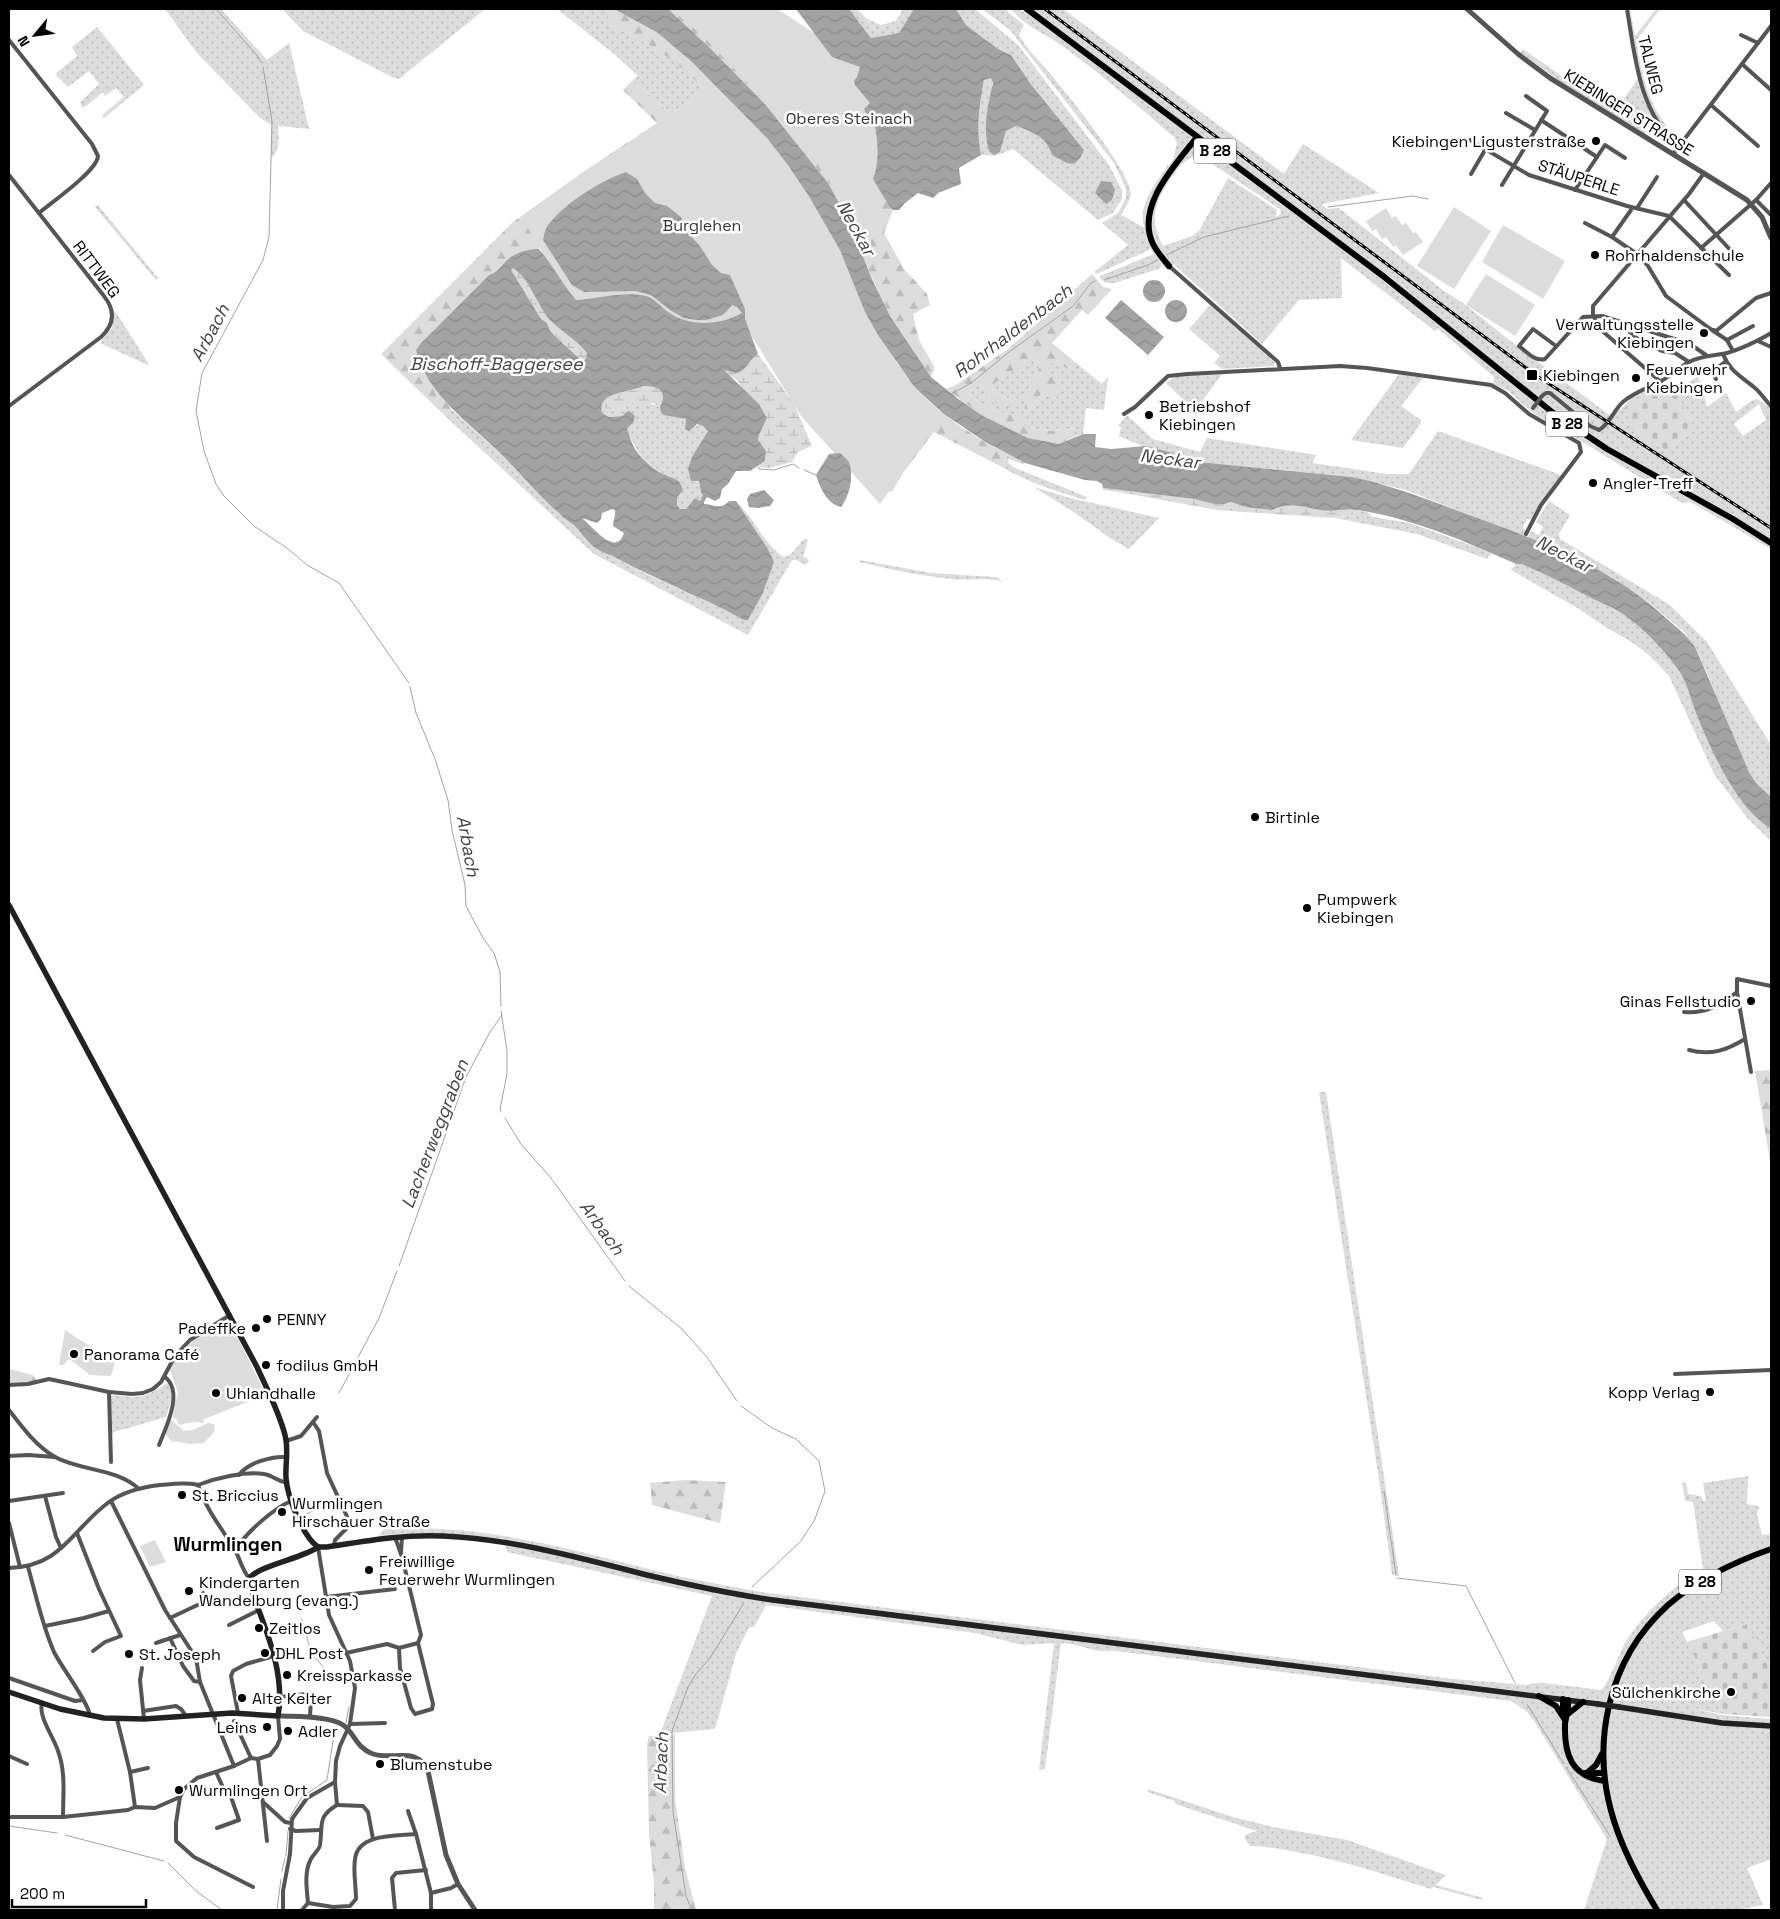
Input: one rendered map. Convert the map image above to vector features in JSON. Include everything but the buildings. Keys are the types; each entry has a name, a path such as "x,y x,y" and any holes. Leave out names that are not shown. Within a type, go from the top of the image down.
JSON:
{"main road":[{"name":"B 28","path":"1027,9 1425,309 1533,399 1570,426 1627,461 1733,519 1771,544"},
{"path":"1168,264 1152,242 1149,213 1157,192 1197,137"},
{"path":"9,905 211,1279 269,1394 286,1441 286,1482 291,1501 310,1538 318,1547"},
{"path":"9,1692 42,1704 90,1716 117,1719 238,1713 278,1716 280,1697 274,1656 249,1584 249,1578 256,1572 304,1555 318,1547 402,1536 450,1536 514,1544 706,1588 781,1601 1539,1696 1714,1722 1771,1726"},
{"name":"B 28","path":"1657,1910 1636,1873 1620,1838 1614,1822 1605,1781 1603,1750 1606,1717 1617,1681 1630,1654 1649,1626 1668,1606 1696,1584 1732,1564 1771,1549"},
{"path":"1539,1696 1552,1702 1565,1716"},
{"path":"1566,1700 1567,1752 1572,1764 1589,1778 1605,1781"},
{"path":"1565,1716 1583,1702"},
{"path":"1584,1773 1596,1765 1603,1750"},
{"path":"1584,1773 1604,1773"}],"street":[{"name":"KIEBINGER STRASSE","path":"1467,9 1537,69 1754,202 1771,238"},
{"name":"TALWEG","path":"1627,9 1639,76 1646,100 1663,129 1679,146"},
{"path":"1673,154 1771,26"},
{"path":"1741,34 1758,43"},
{"path":"9,40 92,144 98,156 98,161 93,167 39,213"},
{"path":"1742,64 1771,90"},
{"path":"1502,185 1547,111 1526,96"},
{"path":"1711,105 1758,146"},
{"path":"1506,113 1534,130"},
{"path":"1541,120 1597,157"},
{"name":"STÄUPERLE","path":"1470,140 1512,166 1529,174 1575,190 1669,216"},
{"path":"1575,190 1605,145 1625,158"},
{"path":"1471,174 1486,150"},
{"path":"1660,382 1600,329 1592,315 1593,306 1684,200 1704,173"},
{"name":"RITTWEG","path":"9,175 108,301 112,309 110,326 101,337 9,406"},
{"path":"1637,208 1658,177"},
{"path":"1701,248 1754,202 1771,183"},
{"path":"1684,200 1736,254"},
{"path":"1754,202 1771,216"},
{"path":"1612,237 1631,210"},
{"path":"1669,216 1729,275"},
{"path":"1585,224 1612,237 1637,254 1648,266 1666,296 1727,340 1733,351"},
{"path":"1168,264 1278,362 1280,368"},
{"path":"1709,328 1716,331 1756,298 1771,293"},
{"path":"1556,346 1533,329 1519,346 1537,360 1542,360 1556,346 1583,317 1592,315 1602,316 1690,344 1706,355"},
{"path":"1628,324 1630,332 1639,340 1662,351 1675,353 1689,362"},
{"path":"1727,340 1753,326"},
{"path":"1529,414 1542,396 1550,393 1590,426 1596,430 1602,429 1626,399 1660,382 1689,362 1706,355 1723,354 1733,351 1758,341 1771,333"},
{"path":"1758,341 1771,347"},
{"path":"1723,354 1728,365 1757,390 1771,406"},
{"path":"1716,379 1712,372 1726,361"},
{"path":"1124,414 1136,407 1168,376 1280,368 1359,367 1491,385 1505,393 1529,414 1579,443 1581,452 1541,505 1526,534"},
{"path":"1751,1072 1737,992 1737,979 1771,986"},
{"path":"1684,1012 1694,1013 1711,1009 1737,992"},
{"path":"1689,1050 1703,1053 1724,1050 1745,1039"},
{"path":"9,1385 28,1384 49,1379 109,1392 143,1393 157,1386 186,1343 230,1316"},
{"path":"1676,1374 1771,1370"},
{"path":"159,1445 173,1402 171,1384 165,1376"},
{"path":"109,1392 111,1462"},
{"path":"9,1410 29,1435 55,1457"},
{"path":"286,1441 301,1436 317,1418"},
{"path":"313,1422 319,1431 327,1473 350,1521 349,1526 335,1540 334,1546"},
{"path":"9,1456 55,1457 101,1470 125,1480 139,1489"},
{"path":"239,1475 244,1470 261,1462 286,1457"},
{"path":"9,1568 42,1562 61,1548 98,1511 111,1501 139,1489 183,1483 198,1485 239,1475 266,1474 278,1481 286,1482"},
{"path":"198,1485 210,1512 249,1578"},
{"path":"9,1500 63,1493"},
{"path":"45,1496 56,1537 61,1548"},
{"path":"111,1501 170,1618 197,1660 200,1682 234,1766"},
{"path":"235,1552 247,1536 277,1509 291,1501"},
{"path":"9,1523 20,1567"},
{"path":"77,1533 108,1611 121,1636 105,1642 93,1651"},
{"path":"401,1552 402,1536"},
{"path":"395,1537 401,1552 421,1635 418,1643 433,1704 432,1709 415,1714 411,1708 400,1668 398,1648"},
{"path":"318,1547 329,1615 350,1661 354,1688 350,1724 336,1760 334,1782 337,1805"},
{"path":"28,1566 45,1626 59,1661 89,1709 90,1716"},
{"path":"326,1597 395,1589"},
{"path":"170,1618 206,1601 203,1593"},
{"path":"229,1625 259,1610"},
{"path":"45,1626 90,1617 108,1611"},
{"path":"156,1643 180,1635"},
{"path":"170,1638 187,1671 194,1681 200,1682"},
{"path":"346,1653 387,1644 398,1648 418,1643"},
{"path":"238,1713 231,1676 233,1671 246,1664 274,1656"},
{"path":"142,1668 140,1680 144,1719"},
{"path":"9,1674 9,1678 75,1701 83,1700"},
{"path":"280,1697 306,1694 311,1697 310,1717"},
{"path":"42,1704 41,1714 59,1753 63,1772 63,1817"},
{"path":"143,1712 176,1706 186,1716"},
{"path":"253,1887 195,1857 176,1840 176,1823 180,1797 184,1789 194,1779 234,1766 251,1758 258,1759 270,1754 279,1743 278,1716 310,1717 343,1725 364,1750 376,1755 413,1756 420,1759 428,1771 446,1855 458,1884 475,1910"},
{"path":"117,1719 130,1772 135,1807"},
{"path":"234,1721 251,1758"},
{"path":"350,1724 385,1723"},
{"path":"9,1756 27,1764"},
{"path":"258,1759 267,1841"},
{"path":"130,1772 148,1768"},
{"path":"216,1772 225,1792 231,1797 240,1820 216,1828"},
{"path":"283,1910 283,1890 290,1854 291,1823 307,1798 334,1782"},
{"path":"9,1817 63,1817 128,1810 135,1807 155,1808 180,1797"},
{"path":"263,1802 286,1822 291,1823"},
{"path":"302,1910 308,1904 307,1879 309,1862 320,1847 320,1830 322,1819 326,1812 337,1805 363,1806 368,1812 374,1839"},
{"path":"408,1811 426,1870 431,1893 431,1910"},
{"path":"290,1829 296,1831 320,1830"},
{"path":"308,1904 333,1908 350,1908 356,1899 355,1856 364,1842 416,1834"},
{"path":"395,1910 392,1878 396,1873 426,1870"},
{"path":"431,1893 451,1888 458,1884"}],"green space":[{"path":"165,9 221,9 267,60 289,43 309,129 278,126 278,146 273,157 271,156 271,125 259,117 196,52"},
{"path":"282,9 485,9 399,79 303,31"},
{"path":"557,9 608,9 610,25 635,37 671,59 702,87 684,106 670,114 633,80 638,76 613,53"},
{"name":"Burglehen","path":"608,9 614,9 658,33 693,63 751,121 892,357 913,385 934,406 982,440 1008,454 1002,467 934,432 903,473 892,492 876,484 817,346 543,240 539,249 527,252 489,275 422,342 451,409 443,414 381,354 513,222 657,123 623,90 633,80 670,114 688,103 698,91 701,86 681,67 647,44 610,25"},
{"path":"668,9 695,9 806,52 889,206 893,210 884,233 904,269 927,294 930,305 913,314 919,340 935,368 931,377 890,316 828,183 765,104 711,49"},
{"name":"Oberes Steinach","path":"671,9 777,9 911,95 866,260 827,176 779,116 701,34"},
{"path":"849,9 857,9 867,19 881,25 896,21 902,11 901,9 914,9 899,33 871,38"},
{"path":"956,9 975,9 1018,45 1109,165 1122,190 1122,199 1113,213 1098,220 1013,149 995,156 981,155 978,127 980,108 984,80 991,77 992,89 986,125 989,151 1000,152 1006,131 1016,126 1034,132 1049,145 1084,150 1030,83 1011,55 998,49 966,25"},
{"path":"982,9 1006,9 1024,25 1019,35 1025,45 1096,132 1128,183 1131,194 1121,215 1145,228 1143,213 1145,204 1148,196 1167,167 1167,163 1169,168 1155,188 1147,210 1146,225 1151,247 1149,250 1097,274 1094,272 1128,245 1102,223 1118,213 1126,198 1126,189 1114,163 1010,30"},
{"path":"1011,9 1019,9 1028,15 1032,9 1063,9 1284,174 1303,144 1379,193 1322,204 1327,209 1339,208 1444,291 1463,303 1612,417 1632,398 1663,383 1667,391 1648,391 1634,425 1641,435 1666,450 1695,430 1675,390 1697,377 1701,382 1707,407 1726,393 1736,412 1757,399 1771,408 1771,549 1689,501 1685,503 1680,502 1536,415 1507,390 1493,384 1494,377 1437,328 1436,332 1341,258 1342,298 1299,300 1262,344 1168,259 1154,237 1152,216 1159,195 1172,173 1178,172 1164,187 1156,209 1155,226 1163,246 1192,236 1199,231 1228,178 1277,210 1276,218 1281,213 1280,209 1200,156 1194,156 1180,165 1173,160 1177,143 1174,137 1078,58 1016,15","holes":["1759,404 1766,420 1743,436 1734,424"]},
{"path":"1628,9 1630,9 1635,36 1656,9 1660,9 1636,41 1646,87 1655,108 1669,129 1667,131 1650,104 1644,89 1636,57"},
{"path":"97,27 144,85 104,118 102,115 124,97 116,88 105,96 103,92 85,107 82,107 80,102 99,84 89,71 68,87 55,74 77,56 72,47"},
{"path":"1523,49 1573,84 1651,133 1643,133 1560,81 1520,53"},
{"name":"Burglehen","path":"711,78 786,157 839,243 871,318 899,367 925,398 944,415 880,504 801,416 750,333 595,338 524,222 526,216 613,153 682,109 688,108"},
{"path":"1638,78 1646,103 1657,126 1654,130 1617,109"},
{"path":"98,205 158,278 156,280 95,207"},
{"path":"1454,207 1491,231 1454,289 1417,266"},
{"path":"1386,208 1392,218 1396,216 1402,225 1406,223 1423,242 1403,255 1396,245 1393,247 1386,237 1382,239 1376,229 1372,231 1366,221"},
{"path":"1503,225 1565,261 1543,299 1482,262"},
{"path":"1154,254 1162,263 1161,268 1115,283 1106,283 1100,278 1100,276"},
{"path":"513,267 524,278 549,319 587,353 585,360 581,360 550,331 547,323 541,319 510,269"},
{"path":"1092,274 1103,287 1112,289 1088,315 1082,310 1052,343 1075,362 1068,369 1057,363 1049,362 1048,373 1057,375 1061,386 1056,398 1041,394 1027,413 1025,412 1024,409 1030,388 1041,364 1031,358 991,386 994,393 1015,402 1013,405 990,402 980,384 968,394 987,407 1023,418 1024,427 1049,431 1074,428 1078,435 1059,444 1028,438 983,416 946,389 956,385 1008,349"},
{"path":"1486,274 1535,305 1515,336 1466,305"},
{"path":"1210,305 1274,362 1274,366 1222,369 1214,363 1220,356 1189,329"},
{"path":"114,311 150,366 102,344 101,341 112,328"},
{"path":"758,354 794,404 812,446 798,452 792,462 770,468 758,467 765,461 766,451 758,441 767,418 759,404 743,390 738,381 724,371 724,369 734,370 742,368"},
{"path":"1031,358 1041,364 1030,388 1024,409 1027,413 1041,394 1056,398 1047,373 1049,362 1057,363 1068,369 1075,362 1102,384 1108,377 1104,410 1086,408 1083,434 1078,435 1074,428 1049,431 1024,427 1022,418 987,407 968,394 980,384 990,402 1015,402 994,393 991,386"},
{"path":"1222,374 1195,411 1166,383 1171,379 1184,375"},
{"path":"1399,374 1423,378 1401,406 1421,420 1421,423 1403,448 1351,440"},
{"path":"643,386 660,390 663,397 660,407 653,403 644,405 632,403 616,410 600,407 612,395"},
{"path":"1675,390 1695,430 1666,450 1641,435 1623,409 1648,391"},
{"path":"632,403 657,405 660,407 661,413 686,419 685,429 700,425 708,431 702,443 696,482 699,481 701,492 704,495 700,501 695,498 686,509 680,509 677,505 677,497 683,488 680,484 675,479 652,467 640,454 623,416 609,417 602,413 600,407 616,410"},
{"path":"451,409 501,454 532,487 595,547 642,572 694,594 744,620 748,620 762,595 768,549 736,501 770,545 784,557 791,554 805,538 808,540 803,556 809,560 806,565 792,560 748,635 594,554 443,414"},
{"path":"1126,416 1153,439 1200,452 1207,438 1317,455 1312,463 1387,474 1409,474 1438,431 1561,475 1532,520 1527,519 1523,527 1526,531 1524,536 1406,490 1352,477 1199,462 1168,455 1119,436 1121,427 1118,426"},
{"path":"1008,454 1025,463 1009,459 1008,462 1013,467 1087,497 1085,500 1032,482 1012,473 1002,467"},
{"path":"1034,487 1070,498 1159,518 1129,549"},
{"path":"1103,488 1194,499 1214,504 1231,502 1246,507 1280,505 1313,507 1321,510 1357,510 1352,515 1334,518 1217,510 1103,490"},
{"path":"1549,501 1570,515 1559,534 1560,539 1670,605 1707,642 1771,745 1771,797 1756,783 1749,772 1695,647 1685,633 1651,604 1610,576 1528,537 1531,531 1539,535 1543,527 1536,522"},
{"path":"1357,510 1367,512 1373,517 1410,523 1492,553 1487,559 1417,534 1335,518 1352,515"},
{"path":"860,560 931,573 996,577 1003,582 928,576 859,562"},
{"path":"1516,564 1522,564 1608,605 1629,618 1656,642 1683,678 1702,728 1726,777 1747,807 1771,829 1771,841 1748,819 1714,774 1669,676 1650,656 1633,643 1511,570"},
{"path":"1771,1070 1771,1167 1755,1071"},
{"path":"1319,1092 1326,1092 1399,1576 1392,1575"},
{"path":"229,1320 266,1395 204,1419 203,1423 193,1422 179,1425 176,1418 173,1418 178,1393 170,1370 182,1352 195,1339"},
{"path":"65,1330 115,1363 111,1376 90,1375 71,1360 67,1360 64,1365 59,1365"},
{"path":"9,1369 33,1375 37,1381 9,1385"},
{"path":"167,1383 171,1395 166,1417 111,1433 110,1396 130,1397 145,1395"},
{"path":"170,1419 184,1431 193,1430 208,1423 214,1424 215,1431 204,1443 192,1444 171,1441 165,1433"},
{"path":"1748,1476 1747,1504 1759,1506 1757,1514 1762,1535 1771,1534 1771,1672 1747,1624 1723,1631 1714,1621 1682,1632 1724,1714 1694,1709 1722,1715 1771,1719 1771,1859 1747,1868 1763,1905 1737,1910 1584,1910 1607,1839 1536,1724 1527,1712 1511,1701 1116,1651 1098,1651 1061,1643 1045,1769 1039,1770 1054,1643 1022,1645 975,1633 766,1605 754,1627 749,1627 736,1654 715,1729 660,1734 712,1596 507,1552 504,1539 425,1533 378,1536 385,1529 420,1528 490,1534 558,1547 673,1575 761,1592 1454,1679 1526,1685 1545,1683 1601,1690 1610,1676 1625,1643 1641,1621 1670,1592 1703,1569 1693,1502 1685,1501 1682,1483 1686,1482 1688,1494 1701,1496 1703,1501 1706,1501 1703,1483"},
{"path":"685,1480 726,1482 720,1523 652,1505 650,1483"},
{"path":"155,1540 166,1562 150,1567 140,1546"},
{"path":"1747,1624 1771,1672 1771,1717 1724,1714 1687,1642"},
{"path":"675,1734 675,1799 685,1868 696,1910 654,1910 654,1883 649,1834 647,1744 649,1736"},
{"path":"1148,1789 1233,1817 1273,1827 1347,1840 1446,1875 1436,1885 1483,1898 1482,1900 1433,1887 1431,1889 1364,1868 1313,1855 1250,1846 1245,1839 1245,1835 1257,1831 1175,1804 1175,1801 1147,1792"}],"water":[{"name":"Neckar","path":"614,9 668,9 711,49 765,104 828,183 849,222 872,279 890,316 931,377 957,398 983,416 1028,438 1059,444 1083,434 1096,434 1095,447 1111,449 1146,446 1173,453 1177,457 1199,462 1352,477 1384,485 1526,536 1576,558 1645,600 1681,631 1695,647 1749,772 1756,783 1771,797 1771,829 1747,807 1726,777 1709,744 1686,684 1677,668 1647,634 1611,607 1522,564 1516,564 1478,547 1418,525 1378,514 1353,510 1320,510 1295,506 1283,506 1272,510 1246,507 1231,502 1214,504 1194,499 1103,488 1102,484 1097,481 1085,480 1025,463 984,441 944,414 913,385 878,335 865,312 840,250 810,198 767,138 693,63 658,33"},
{"path":"796,9 849,9 871,38 899,33 914,9 956,9 966,25 998,49 1011,55 1030,83 1084,150 1080,158 1074,164 1067,163 1052,155 1043,139 1016,126 1006,131 1000,152 994,155 989,151 986,125 993,83 991,78 984,80 981,99 978,127 981,155 959,168 961,184 938,193 933,198 918,193 899,210 893,210 873,179 878,150 877,136 874,121 867,116 864,109 870,103 855,85 854,81 860,67 832,57"},
{"name":"Bischoff-Baggersee","path":"626,172 637,179 645,193 655,203 667,206 681,217 687,232 700,246 712,265 721,273 730,275 745,309 745,319 758,354 739,372 735,373 724,370 759,404 767,418 758,440 766,451 765,461 750,471 736,471 728,484 722,489 720,498 715,501 707,497 704,504 720,506 729,501 736,501 768,549 774,562 762,595 748,620 744,620 649,575 594,547 574,525 551,506 440,395 422,366 416,350 489,275 497,271 508,259 521,252 539,249 576,300 620,295 646,296 676,317 704,323 724,320 742,313 737,307 732,305 723,315 706,320 696,320 684,318 651,295 636,291 584,292 572,285 543,240 546,228 573,201 594,187","holes":["513,268 524,278 549,319 587,353 585,360 581,360 550,331 547,323 541,319 511,270","643,386 660,390 663,397 660,407 661,413 686,419 685,429 689,431 697,424 703,426 708,431 692,457 688,469 691,481 699,481 703,495 700,501 695,498 686,509 680,509 677,505 677,497 683,490 680,483 654,469 634,447 627,428 633,423 635,416 629,411 623,416 609,417 602,413 604,400 616,394","612,509 615,510 613,526 624,533 620,540 615,542 604,538 582,518 597,523 601,519 602,513"]},
{"path":"1101,181 1111,182 1115,190 1112,200 1106,204 1095,193"},
{"path":"1150,280 1158,280 1165,287 1165,295 1158,302 1150,302 1143,295 1143,287"},
{"path":"1121,300 1164,337 1148,355 1105,318"},
{"path":"1172,300 1180,300 1187,307 1187,315 1180,322 1172,322 1165,315 1165,307"},
{"path":"840,453 849,462 851,473 849,491 841,507 828,499 816,475 829,454"},
{"path":"764,490 774,500 770,506 749,507 747,499 750,494"}],"waterway":[{"name":"Arbach","path":"216,9 261,62"},
{"name":"Arbach","path":"263,67 272,121 269,237 263,260 202,373 196,411 204,451 216,484 223,495 254,526 287,548 307,565 339,583 409,683"},
{"name":"Rohrhaldenbach","path":"1328,207 1413,196 1428,199"},
{"name":"Rohrhaldenbach","path":"1164,256 1204,237 1289,216"},
{"name":"Rohrhaldenbach","path":"1104,280 1148,265 1159,259"},
{"name":"Rohrhaldenbach","path":"951,394 971,383 1009,352 1073,306 1091,283 1095,281"},
{"path":"758,467 759,469 774,470 793,464 799,468"},
{"path":"804,470 816,475"},
{"name":"Arbach","path":"410,687 416,713 435,759 448,800 452,830 465,885 466,906 483,938 494,953 500,972 501,1006"},
{"name":"Arbach","path":"501,1011 507,1051 507,1074 501,1112"},
{"name":"Lacherweggraben","path":"399,1266 466,1077 490,1032 502,1015"},
{"name":"Arbach","path":"505,1118 521,1144 551,1178 625,1281"},
{"name":"Lacherweggraben","path":"339,1393 379,1318 397,1271"},
{"name":"Arbach","path":"629,1286 682,1329 706,1356 737,1401"},
{"name":"Arbach","path":"741,1406 772,1428 796,1439 819,1461 825,1491 815,1519 801,1541 752,1587"},
{"path":"1384,1491 1396,1575"},
{"path":"303,1516 335,1499"},
{"path":"1397,1578 1466,1586 1515,1683"},
{"name":"Arbach","path":"692,1910 686,1896 673,1812 672,1731 688,1687 710,1658 744,1603"},
{"path":"302,1619 311,1653 334,1679"},
{"path":"1527,1704 1564,1764"},
{"path":"346,1723 349,1707"},
{"path":"289,1818 302,1797 327,1780 334,1734 339,1730"},
{"path":"1566,1767 1610,1836"},
{"path":"9,1826 57,1833"},
{"path":"286,1856 288,1831"},
{"path":"65,1835 164,1861"},
{"path":"282,1871 285,1858"},
{"path":"168,1863 196,1891 222,1910"},
{"path":"277,1910 281,1879"}],"railway":[{"path":"1045,9 1537,376 1771,528"}],"place":[{"name":"Kiebingen Ligusterstraße","path":"1596,141"},
{"name":"Rohrhaldenschule","path":"1595,255"},
{"name":"Verwaltungsstelle Kiebingen","path":"1704,333"},
{"name":"Kiebingen","path":"1532,375"},
{"name":"Feuerwehr Kiebingen","path":"1636,378"},
{"name":"Betriebshof Kiebingen","path":"1149,415"},
{"name":"Angler-Treff","path":"1593,483"},
{"name":"Birtinle","path":"1255,817"},
{"name":"Pumpwerk Kiebingen","path":"1307,908"},
{"name":"Ginas Fellstudio","path":"1751,1001"},
{"name":"PENNY","path":"267,1319"},
{"name":"Padeffke","path":"256,1328"},
{"name":"Panorama Café","path":"74,1354"},
{"name":"fodilus GmbH","path":"266,1365"},
{"name":"Kopp Verlag","path":"1710,1392"},
{"name":"Uhlandhalle","path":"216,1393"},
{"name":"St. Briccius","path":"182,1495"},
{"name":"Wurmlingen Hirschauer Straße","path":"282,1512"},
{"name":"Freiwillige Feuerwehr Wurmlingen","path":"369,1570"},
{"name":"Kindergarten Wandelburg (evang.)","path":"189,1591"},
{"name":"Zeitlos","path":"259,1628"},
{"name":"DHL Post","path":"265,1653"},
{"name":"St. Joseph","path":"129,1654"},
{"name":"Kreissparkasse","path":"287,1675"},
{"name":"Sülchenkirche","path":"1731,1692"},
{"name":"Alte Kelter","path":"242,1698"},
{"name":"Leins","path":"267,1727"},
{"name":"Adler","path":"288,1731"},
{"name":"Blumenstube","path":"380,1764"},
{"name":"Wurmlingen Ort","path":"179,1790"}],"district":[{"name":"Wurmlingen","path":"228,1544"}]}
